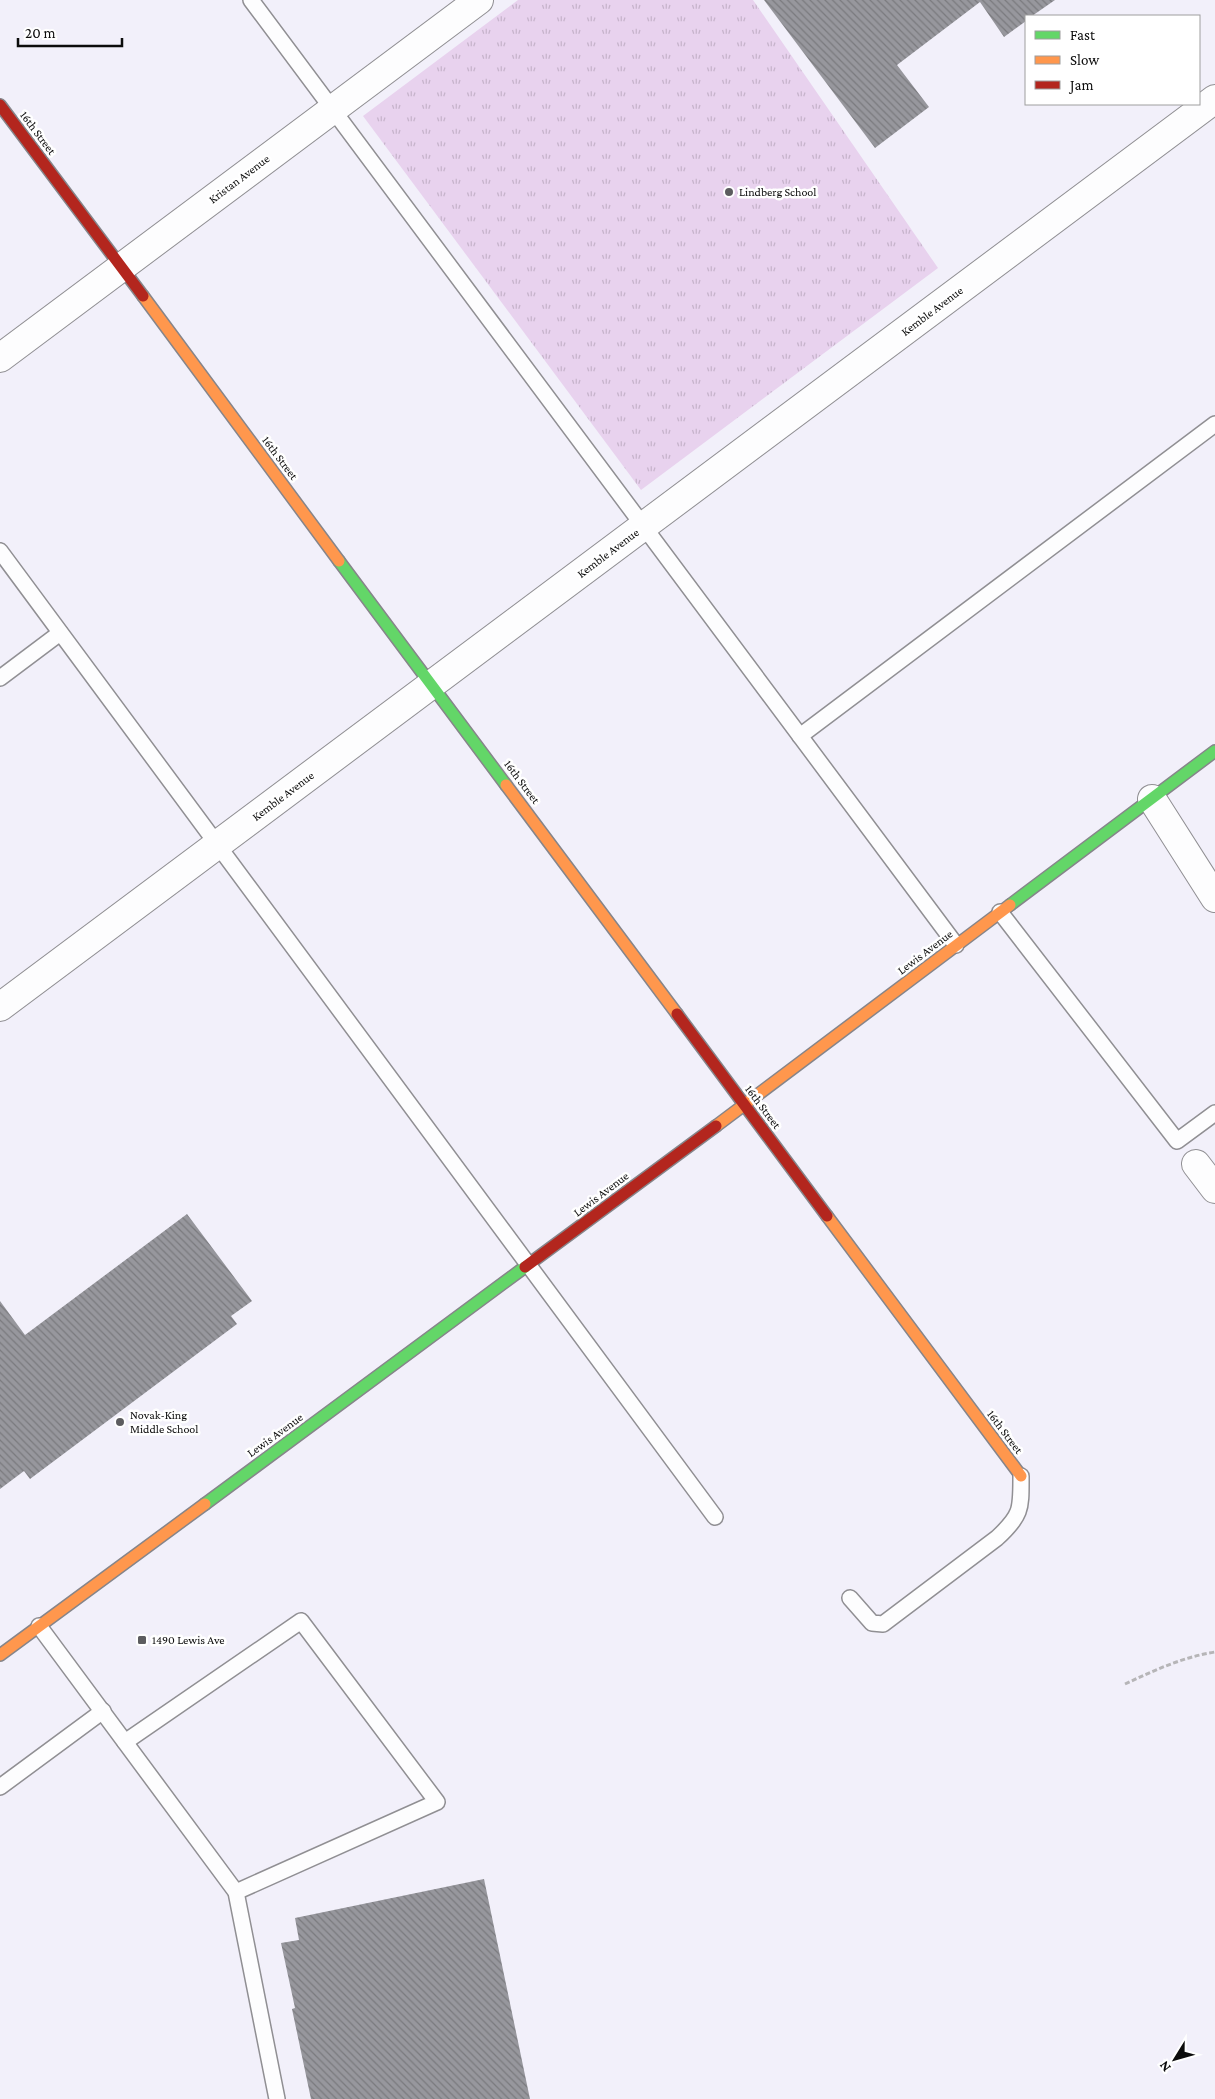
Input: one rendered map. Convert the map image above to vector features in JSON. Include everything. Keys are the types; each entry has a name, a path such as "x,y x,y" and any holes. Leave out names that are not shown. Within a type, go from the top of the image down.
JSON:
{"street":[{"name":"Kristan Avenue","path":"0,358 479,0"},
{"name":"Kemble Avenue","path":"0,1007 1215,99"},
{"name":"16th Street","path":"0,105 1021,1476"},
{"name":"Lewis Avenue","path":"0,1655 744,1105 1215,751"},
{"path":"1152,799 1215,898"},
{"path":"1196,1164 1215,1189"}],"lane":[{"path":"251,0 956,945"},
{"path":"800,736 1215,424"},
{"path":"0,551 715,1517"},
{"path":"0,678 60,633"},
{"path":"1000,912 1177,1141 1215,1113"},
{"path":"850,1598 872,1623 883,1624 997,1538 1014,1522 1021,1506 1021,1476"},
{"path":"125,1742 301,1620 437,1802 236,1892"},
{"path":"39,1626 236,1892 277,2099"},
{"path":"0,1787 102,1711"}],"path":[{"path":"1125,1684 1197,1654 1215,1652"}],"green space":[{"name":"Lindberg School","path":"518,0 753,0 938,268 641,490 363,116"}],"building":[{"path":"764,0 1055,0 1033,15 1025,15 1025,22 1004,37 980,2 897,65 929,107 875,148"},
{"path":"187,1214 252,1301 231,1316 237,1324 30,1479 24,1471 0,1489 0,1301 25,1335"},
{"path":"484,1879 530,2099 311,2099 292,2009 295,2008 281,1943 299,1940 295,1918"}],"traffic: fast":[{"path":"339,561 506,785"},
{"path":"1010,905 1215,751"},
{"path":"205,1504 525,1267"}],"traffic: slow":[{"path":"143,296 339,561"},
{"path":"506,785 677,1014"},
{"path":"716,1126 1010,905"},
{"path":"827,1216 1021,1476"},
{"path":"0,1655 205,1504"}],"traffic: jam":[{"path":"0,105 143,296"},
{"path":"677,1014 827,1216"},
{"path":"525,1267 716,1126"}],"place":[{"name":"Lindberg School","path":"729,192"},
{"name":"Novak-King Middle School","path":"120,1422"},
{"name":"1490 Lewis Ave","path":"142,1640"}]}
